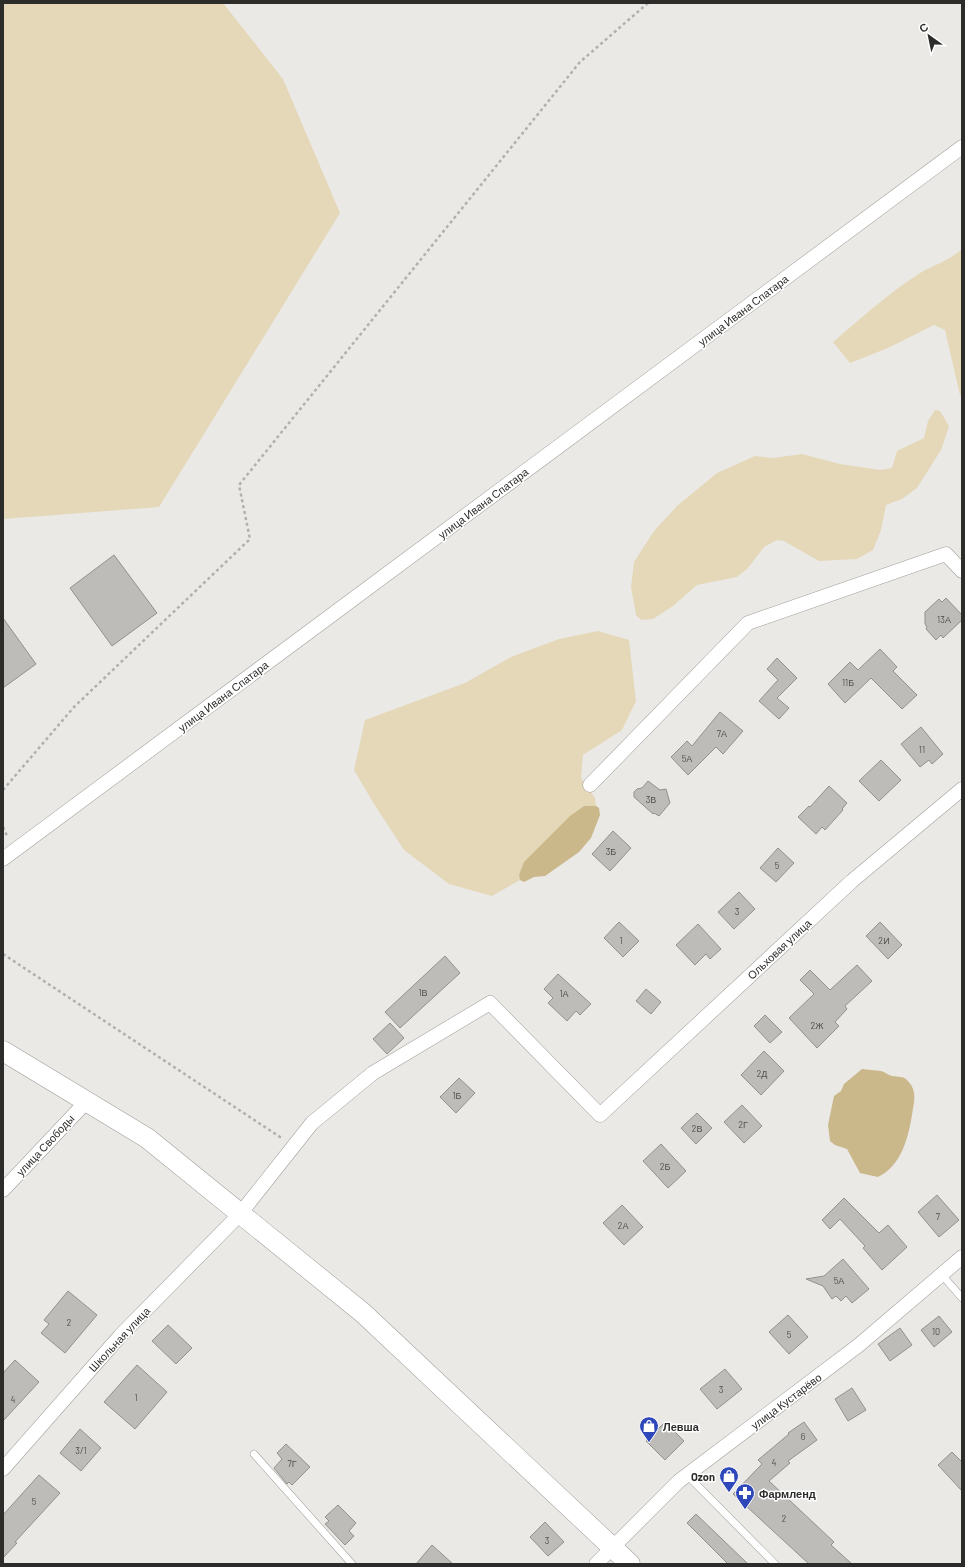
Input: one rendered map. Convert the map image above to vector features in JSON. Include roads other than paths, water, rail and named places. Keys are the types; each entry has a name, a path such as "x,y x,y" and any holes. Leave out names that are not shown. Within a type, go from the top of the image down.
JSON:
{"main road":[{"path":"3,1051 146,1138 363,1313 630,1564"}],"street":[{"name":"улица Ивана Спатара","path":"3,859 962,147"},
{"path":"590,785 748,623 946,554 962,571"},
{"name":"Ольховая улица","path":"600,1115 852,881 962,789"},
{"name":"Школьная улица","path":"3,1469 120,1336 240,1214 312,1123 373,1073 490,1003 600,1115"},
{"name":"улица Свободы","path":"3,1190 87,1101"},
{"name":"улица Кустарёво","path":"596,1564 679,1481 860,1345 962,1257"}],"lane":[{"path":"942,1275 962,1298"},
{"path":"254,1454 352,1564"},
{"path":"687,1475 775,1564"}],"place":[{"name":"Левша","path":"649,1443"},
{"name":"Ozon","path":"729,1493"},
{"name":"Фармленд","path":"745,1510"}]}
